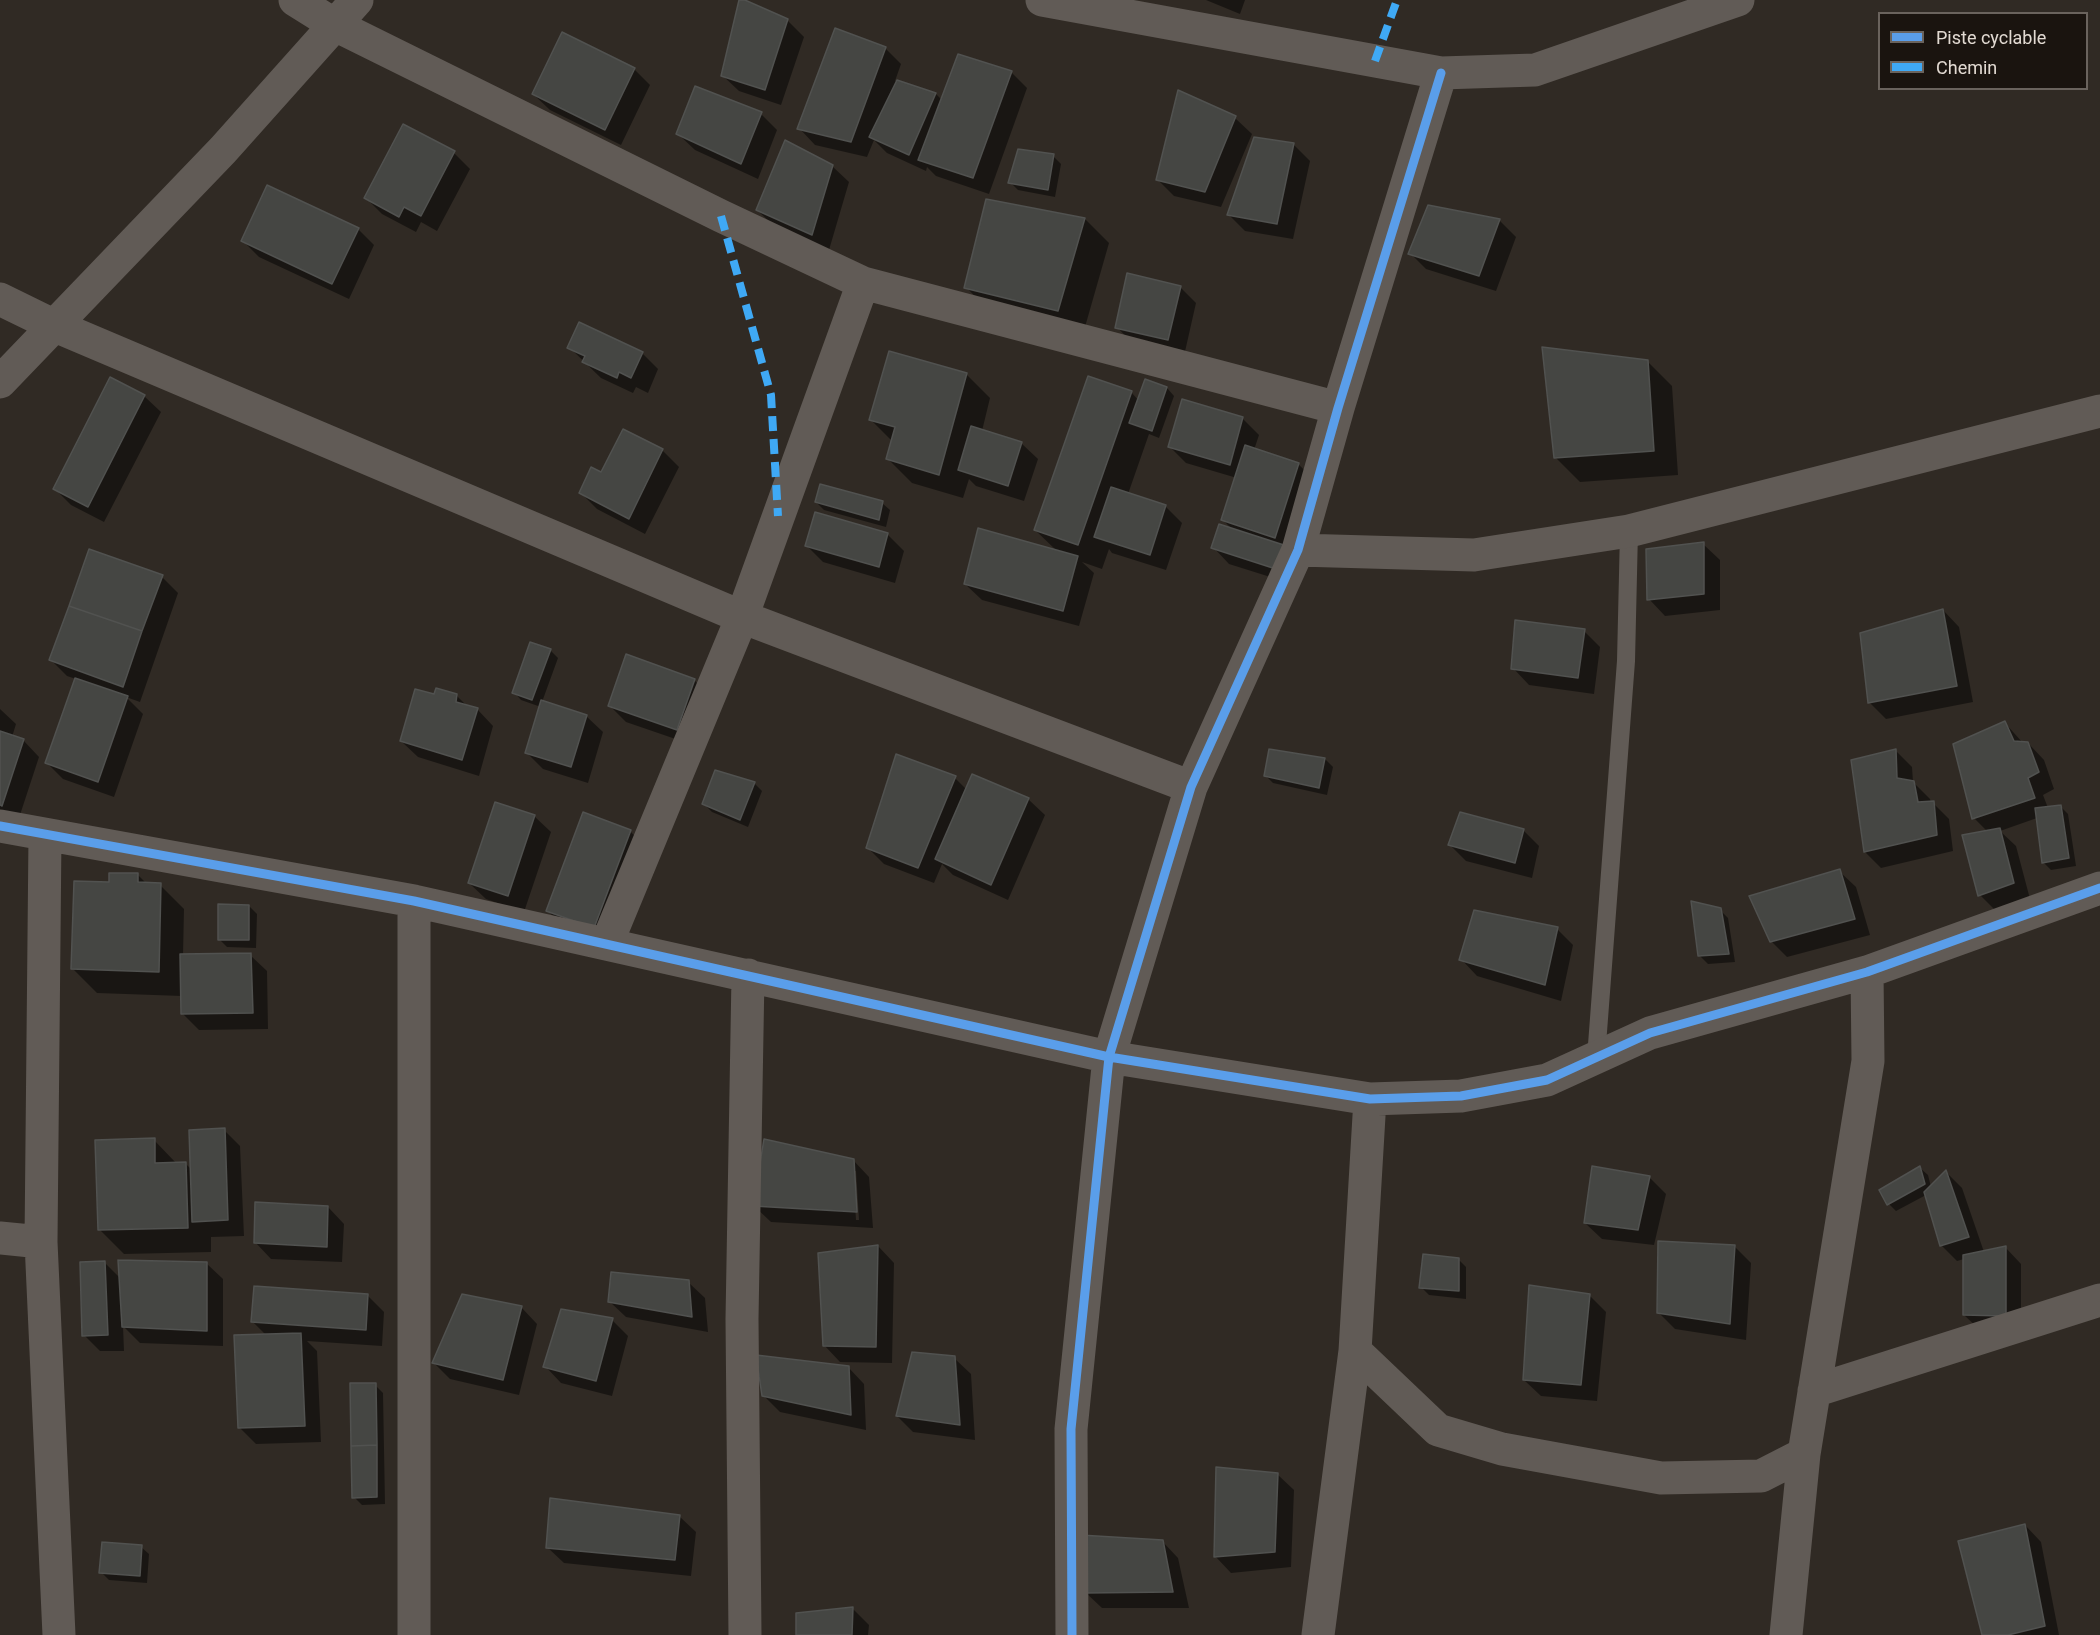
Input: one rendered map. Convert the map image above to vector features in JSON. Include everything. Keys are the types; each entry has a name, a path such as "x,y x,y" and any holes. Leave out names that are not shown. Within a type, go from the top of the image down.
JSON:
{"street":[{"path":"295,0 335,25 721,216 863,283 1338,408"},
{"path":"0,382 224,150 357,0"},
{"path":"1042,0 1442,73 1535,70 1738,0"},
{"path":"1072,1635 1071,1429 1109,1057 1191,787 1298,550 1338,408 1442,73"},
{"path":"607,943 742,617 863,283"},
{"path":"0,299 53,325 742,617 1191,787"},
{"path":"1298,550 1474,555 1629,531 2100,411"},
{"path":"0,826 414,901 1109,1057 1370,1099 1461,1096 1547,1080 1650,1033 1867,972 2100,888"},
{"path":"45,835 41,1242 59,1635"},
{"path":"414,901 414,1635"},
{"path":"1786,1635 1804,1454 1868,1061 1867,972"},
{"path":"745,1635 742,1319 748,975"},
{"path":"1318,1635 1355,1352 1370,1099"},
{"path":"0,1238 41,1242"},
{"path":"1814,1391 2100,1300"},
{"path":"1355,1352 1438,1430 1502,1449 1661,1478 1761,1476 1804,1454"}],"lane":[{"path":"1596,1058 1626,660 1629,531"}],"building":[{"path":"739,0 745,0 788,19 765,90 721,76"},
{"path":"835,28 886,47 851,142 797,129"},
{"path":"562,32 635,68 605,130 532,94"},
{"path":"958,54 1012,71 973,178 918,160"},
{"path":"897,80 936,93 909,155 869,137"},
{"path":"695,86 762,112 741,164 676,134"},
{"path":"1178,90 1236,116 1205,192 1156,180"},
{"path":"403,124 455,151 421,216 404,207 399,217 364,198"},
{"path":"1254,137 1294,143 1277,224 1227,215"},
{"path":"785,140 833,165 812,235 756,210"},
{"path":"1018,149 1054,154 1048,190 1008,183"},
{"path":"267,185 359,228 332,284 241,241"},
{"path":"986,199 1085,218 1058,311 964,288"},
{"path":"1428,205 1500,219 1479,276 1408,254"},
{"path":"1127,273 1181,286 1168,340 1115,328"},
{"path":"579,322 643,352 631,378 619,372 617,378 582,362 585,356 567,348"},
{"path":"1542,347 1648,360 1654,451 1554,458"},
{"path":"889,351 967,373 939,475 886,459 895,427 869,420"},
{"path":"1088,376 1132,391 1078,545 1034,530"},
{"path":"110,377 145,395 88,507 53,489"},
{"path":"1145,379 1167,387 1152,431 1129,423"},
{"path":"1182,399 1243,417 1230,465 1168,447"},
{"path":"971,426 1022,442 1008,486 958,470"},
{"path":"623,429 663,449 629,519 579,493 591,467 601,472"},
{"path":"1245,445 1299,463 1275,538 1221,520"},
{"path":"820,484 883,501 879,520 815,502"},
{"path":"1111,487 1166,505 1150,555 1094,537"},
{"path":"815,512 888,533 879,567 805,546"},
{"path":"1219,524 1290,547 1282,571 1211,548"},
{"path":"978,528 1078,556 1063,611 964,584"},
{"path":"1704,542 1704,594 1647,600 1646,549"},
{"path":"89,549 163,575 142,631 69,606"},
{"path":"69,606 142,631 123,687 49,660"},
{"path":"1943,609 1957,686 1868,703 1860,633"},
{"path":"1515,620 1585,629 1578,678 1511,669"},
{"path":"530,642 551,649 532,700 512,693"},
{"path":"626,654 695,679 677,730 608,706"},
{"path":"75,678 128,696 98,782 45,763"},
{"path":"436,688 457,694 456,702 478,708 462,760 400,741 415,689 434,694"},
{"path":"541,700 587,715 571,767 525,753"},
{"path":"2005,721 2014,741 2028,742 2039,772 2028,778 2035,798 1972,819 1953,744"},
{"path":"0,731 24,739 2,806 0,805"},
{"path":"1269,749 1325,758 1319,788 1264,776"},
{"path":"1896,749 1897,778 1914,781 1918,802 1934,801 1937,835 1864,852 1851,760"},
{"path":"896,754 956,776 918,868 866,848"},
{"path":"715,770 755,782 740,820 702,804"},
{"path":"972,774 1029,798 991,885 935,859"},
{"path":"495,802 535,815 508,896 468,883"},
{"path":"2061,805 2069,858 2042,863 2035,808"},
{"path":"583,812 631,830 594,928 546,911"},
{"path":"1460,812 1524,829 1515,863 1448,845"},
{"path":"2000,828 2014,883 1978,896 1962,835"},
{"path":"1840,869 1855,919 1770,942 1749,896"},
{"path":"109,873 138,873 138,882 161,883 159,972 71,969 74,881 109,882"},
{"path":"1691,901 1721,908 1729,954 1698,956"},
{"path":"218,904 249,905 249,940 218,940"},
{"path":"1474,910 1558,927 1545,985 1459,960"},
{"path":"251,953 253,1013 181,1014 180,954"},
{"path":"225,1128 228,1220 192,1222 189,1130"},
{"path":"155,1138 155,1163 186,1162 188,1228 98,1230 95,1140"},
{"path":"764,1139 854,1159 857,1212 753,1206"},
{"path":"1592,1166 1650,1176 1638,1230 1584,1223"},
{"path":"1920,1166 1925,1184 1887,1205 1879,1190"},
{"path":"1946,1170 1969,1237 1940,1246 1924,1192"},
{"path":"255,1202 328,1206 327,1247 254,1243"},
{"path":"1658,1241 1735,1245 1730,1324 1657,1313"},
{"path":"878,1245 876,1347 823,1346 818,1253"},
{"path":"2006,1246 2006,1316 1963,1315 1963,1255"},
{"path":"1423,1254 1459,1258 1459,1291 1419,1288"},
{"path":"118,1260 207,1262 207,1331 122,1327"},
{"path":"105,1261 108,1335 82,1336 80,1262"},
{"path":"611,1272 689,1280 692,1317 608,1302"},
{"path":"1529,1285 1590,1294 1581,1385 1523,1380"},
{"path":"254,1286 368,1294 366,1330 251,1322"},
{"path":"462,1294 522,1306 503,1380 432,1363"},
{"path":"561,1309 613,1318 596,1381 543,1367"},
{"path":"301,1333 305,1426 238,1428 234,1335"},
{"path":"912,1352 955,1356 960,1425 896,1416"},
{"path":"756,1355 849,1366 851,1415 762,1396"},
{"path":"350,1383 376,1383 377,1445 351,1446"},
{"path":"377,1445 377,1497 352,1498 351,1446"},
{"path":"1216,1467 1278,1473 1275,1552 1214,1557"},
{"path":"550,1498 680,1515 675,1560 546,1548"},
{"path":"2025,1524 2045,1626 2008,1635 1982,1635 1958,1541"},
{"path":"1080,1535 1163,1540 1173,1592 1084,1593"},
{"path":"102,1542 142,1545 140,1576 99,1573"},
{"path":"853,1607 852,1635 796,1635 796,1613"}],"marked path":[{"path":"1375,61 1397,0"},
{"path":"721,216 771,395 778,516"}],"cycle path":[{"path":"1072,1635 1071,1429 1109,1057 1191,787 1298,550 1338,408 1441,73"},
{"path":"0,826 414,901 1109,1057 1370,1099 1461,1096 1547,1080 1650,1033 1867,972 2100,888"}]}
